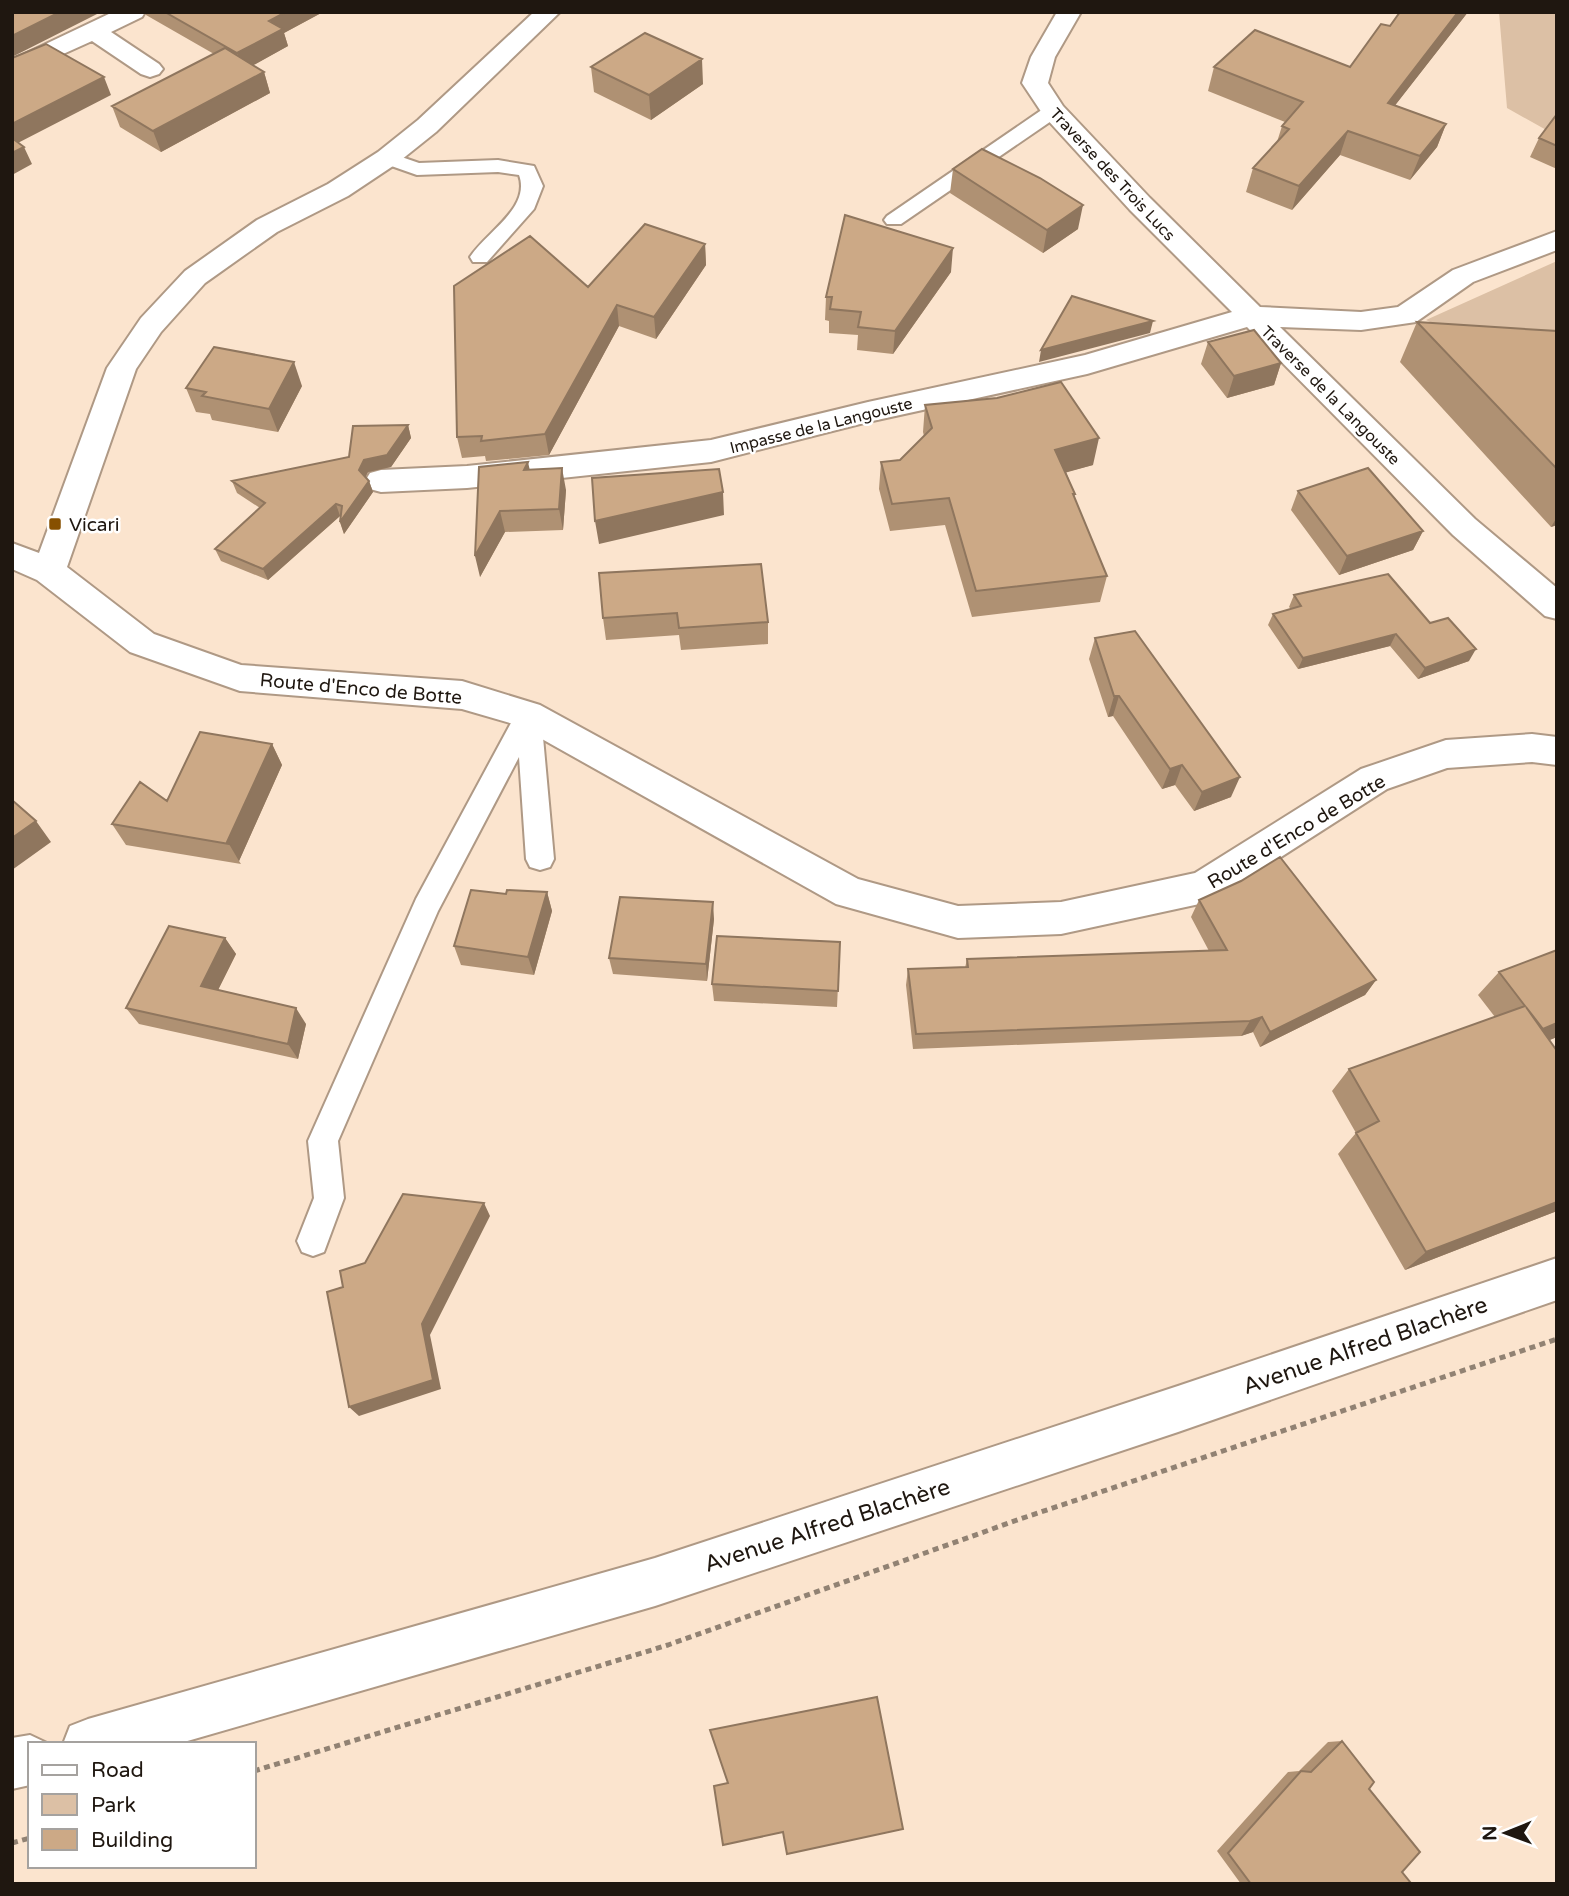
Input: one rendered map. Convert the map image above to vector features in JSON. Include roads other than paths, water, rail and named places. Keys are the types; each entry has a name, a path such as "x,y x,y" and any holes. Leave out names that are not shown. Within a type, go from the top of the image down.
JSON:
{"street":[{"path":"12,71 132,12"},
{"path":"49,571 122,368 151,325 195,277 267,226 338,190 387,158 426,126 548,12"},
{"name":"Traverse des Trois Lucs","path":"1069,12 1043,57 1035,83 1053,111 1140,205 1252,316"},
{"path":"94,31 150,69"},
{"name":"Traverse de la Langouste","path":"1252,316 1361,321 1406,315 1463,276 1557,240"},
{"name":"Traverse de la Langouste","path":"1252,316 1464,527 1557,607"},
{"name":"Impasse de la Langouste","path":"381,481 467,477 711,451 868,412 1087,364 1252,316"},
{"name":"Route d'Enco de Botte","path":"12,555 49,571 142,643 240,678 462,695 528,715 849,893 958,922 1061,918 1205,887 1374,779 1446,754 1532,748 1557,751"},
{"name":"Avenue Alfred Blachère","path":"95,1742 655,1582 1165,1414 1557,1279"}],"lane":[{"path":"894,220 1053,111"},
{"path":"387,158 417,169 498,166 527,170 533,186 527,205 480,257"},
{"path":"528,715 540,859"},
{"path":"313,1241 329,1198 323,1141 426,907 528,715"}],"place":[{"name":"Vicari","path":"55,524"}]}
